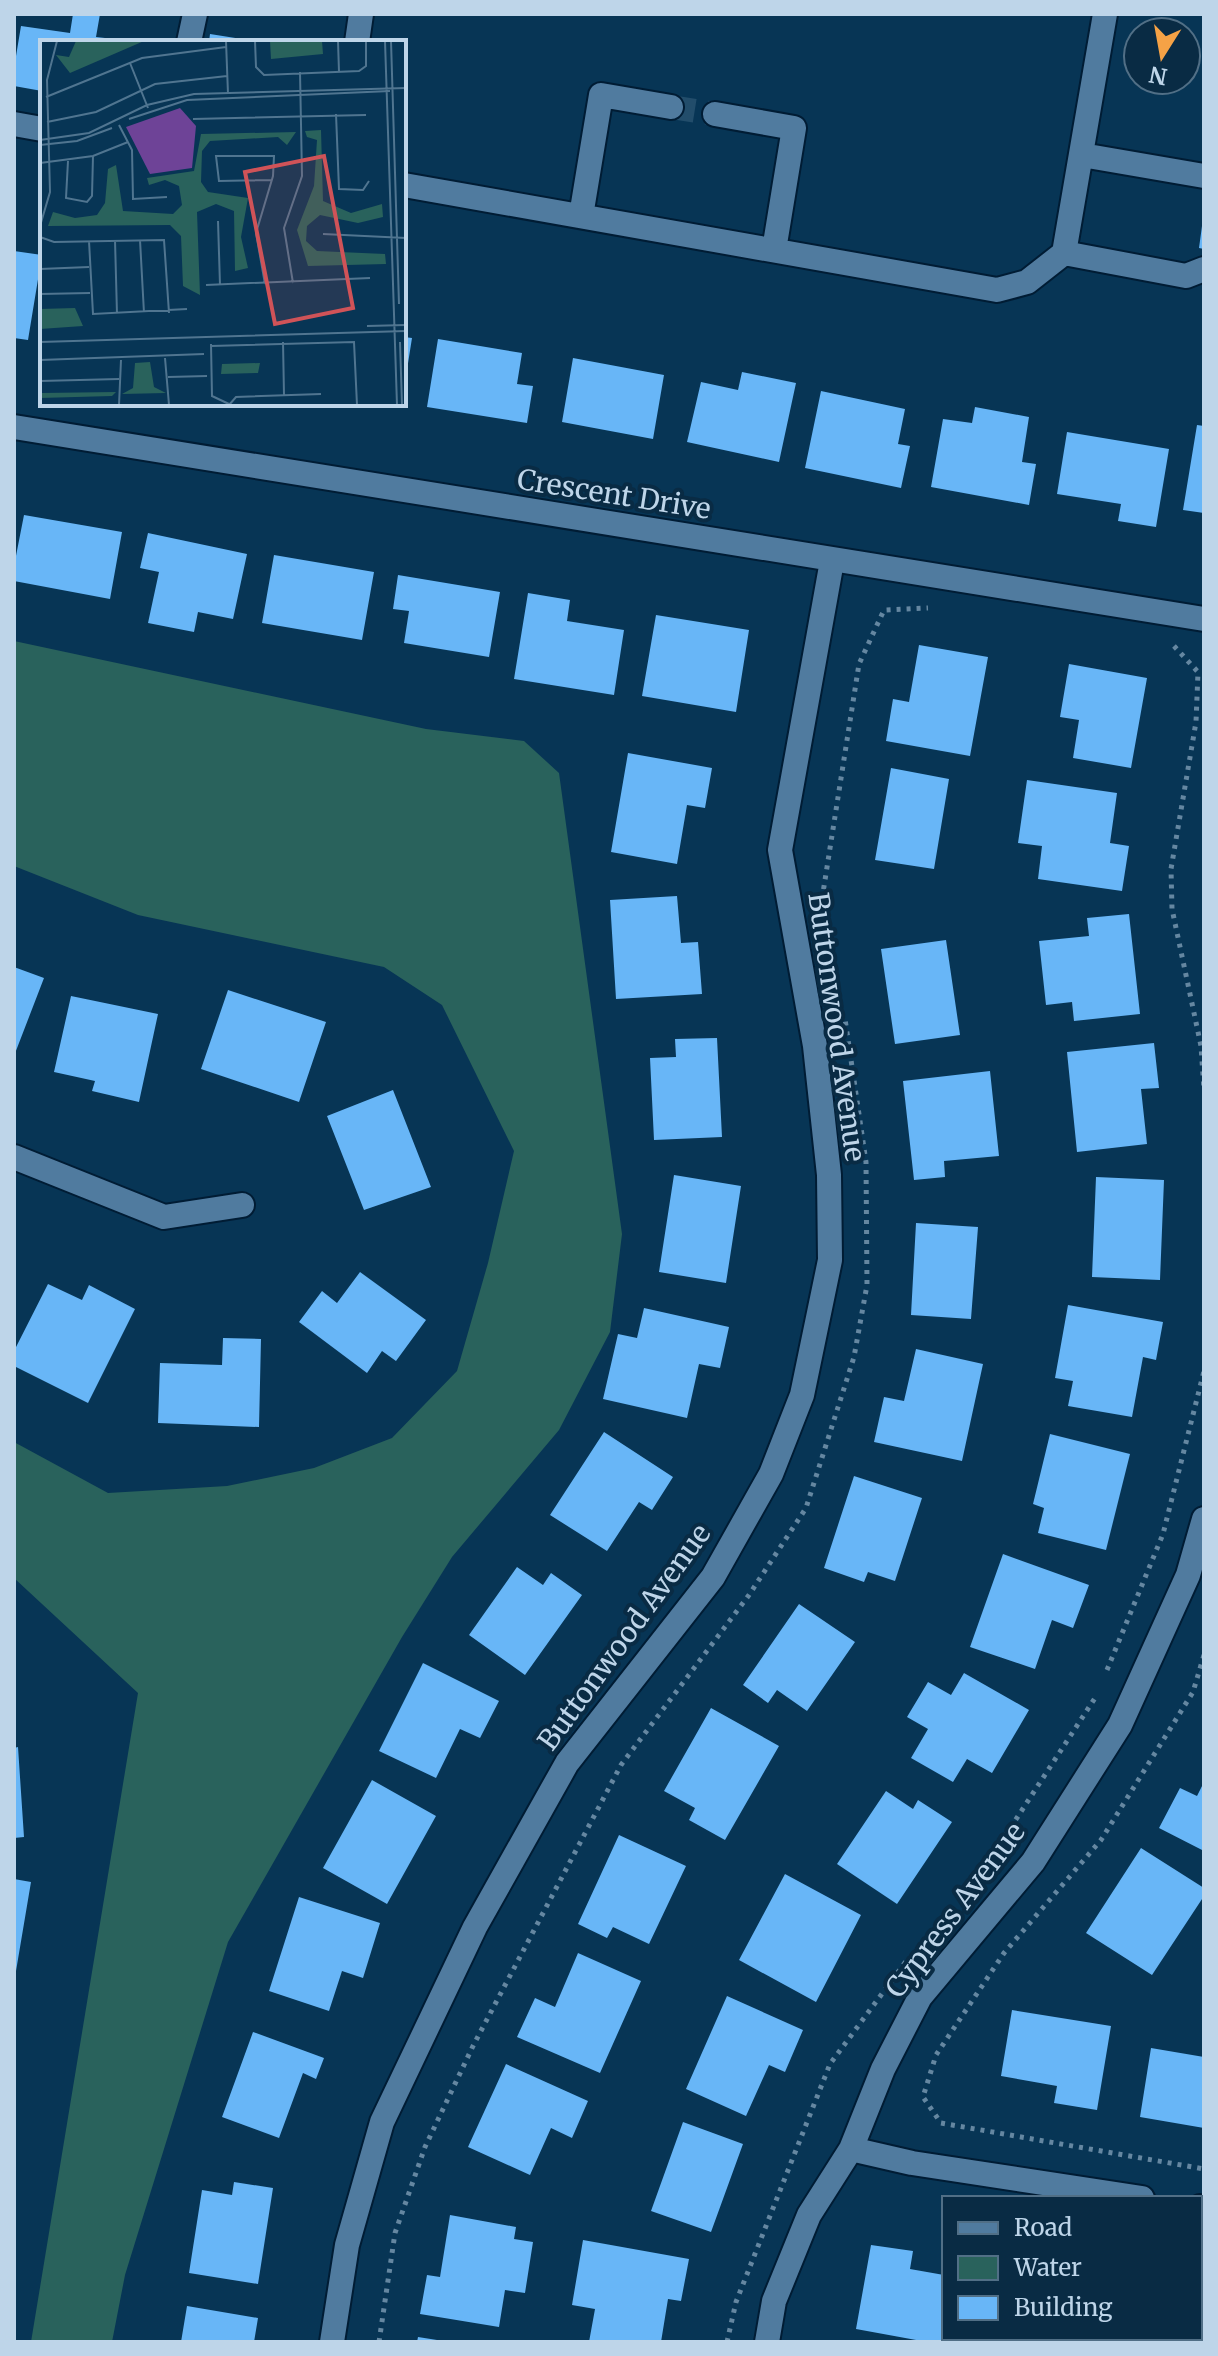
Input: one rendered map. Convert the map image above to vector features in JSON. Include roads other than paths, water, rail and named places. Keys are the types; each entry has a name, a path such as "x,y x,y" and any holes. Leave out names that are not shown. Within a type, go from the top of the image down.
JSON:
{"street":[{"path":"189,40 195,14"},
{"path":"357,40 361,14"},
{"path":"406,185 997,290 1027,282 1064,253 1105,14"},
{"path":"581,216 601,95 671,107"},
{"path":"715,114 794,128 774,250"},
{"path":"14,124 40,129"},
{"path":"1082,155 1204,176"},
{"path":"1064,253 1186,276 1204,269"},
{"name":"Crescent Drive","path":"14,427 1204,619"},
{"name":"Buttonwood Avenue","path":"332,2342 347,2245 382,2122 475,1927 567,1763 713,1577 771,1474 802,1395 830,1260 829,1175 815,1046 780,850 832,561"},
{"path":"14,1157 164,1217 242,1205"},
{"name":"Cypress Avenue","path":"767,2342 774,2301 809,2215 851,2149 883,2069 920,1997 1033,1862 1120,1725 1188,1575 1204,1519"},
{"path":"851,2149 912,2163 1129,2196"}],"water":[{"path":"14,641 426,729 524,741 559,773 622,1234 610,1332 559,1430 452,1557 402,1637 228,1942 125,2275 112,2342 31,2342 138,1693 14,1578 14,1442 108,1493 227,1486 314,1468 392,1438 457,1371 488,1263 514,1151 442,1005 384,967 138,915 14,866"}],"tunnel":[{"path":"671,107 715,114"}]}
